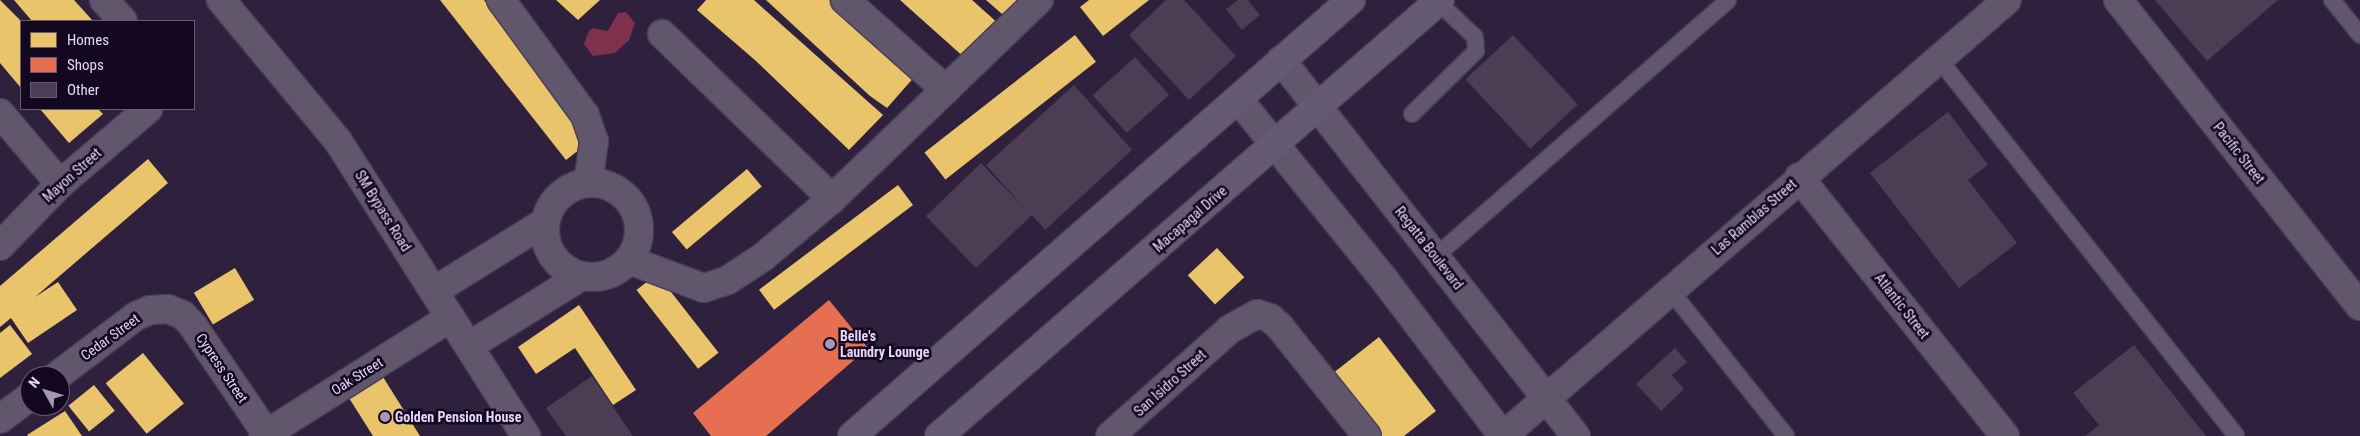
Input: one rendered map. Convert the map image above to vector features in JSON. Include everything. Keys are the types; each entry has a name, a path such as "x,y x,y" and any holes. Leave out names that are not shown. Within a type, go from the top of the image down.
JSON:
{"main road":[{"path":"852,436 1351,0"},
{"name":"Macapagal Drive","path":"939,436 1276,146 1439,1"}],"street":[{"path":"104,0 122,20"},
{"name":"SM Bypass Road","path":"221,0 338,141 526,436"},
{"path":"502,0 586,115 594,141 588,183"},
{"path":"845,0 946,90"},
{"path":"628,260 704,288 728,280 762,257 832,199 1039,0"},
{"name":"Las Ramblas Street","path":"1503,436 1799,177 2007,0"},
{"name":"Pacific Street","path":"2118,0 2360,306"},
{"path":"662,34 832,199"},
{"name":"Regatta Boulevard","path":"1281,60 1576,436"},
{"path":"1238,99 1386,282 1503,436"},
{"name":"Mayon Street","path":"0,246 60,184 147,110"},
{"path":"0,113 60,184"},
{"name":"Atlantic Street","path":"1799,177 2005,436"},
{"path":"588,183 606,185 622,194 634,208 639,226 637,244 628,260 615,271 598,277 582,276 565,270 552,257 545,240 545,222 553,203 568,189 588,183"},
{"path":"434,291 545,222"},
{"path":"469,346 582,276"},
{"name":"Cedar Street","path":"69,366 136,316 150,310 168,309"},
{"name":"Cypress Street","path":"168,309 183,315 193,326 266,435"},
{"name":"San Isidro Street","path":"1110,436 1230,329 1257,314 1270,318 1361,434"},
{"name":"Oak Street","path":"266,435 451,317"},
{"path":"0,419 20,404"}],"lane":[{"path":"1436,256 1728,0"},
{"path":"2332,0 2360,35"},
{"path":"1412,114 1476,51 1475,37 1439,1"},
{"path":"1938,58 2236,436"},
{"path":"1670,290 1786,436"}],"shaded area":[{"path":"626,12 635,23 629,40 615,53 593,56 584,44 589,31 593,28 608,31 618,13"}],"building: Homes":[{"path":"0,0 20,20 20,87 0,63"},
{"path":"14,0 74,0 92,20 31,20"},
{"path":"440,0 484,0 593,139 566,160"},
{"path":"556,0 600,0 578,20"},
{"path":"706,0 754,0 883,115 849,150 756,61 697,10"},
{"path":"766,0 833,0 916,75 887,108 870,96"},
{"path":"900,0 972,0 1000,25 966,59"},
{"path":"986,0 1026,0 1009,20"},
{"path":"1089,0 1149,0 1103,36 1080,7"},
{"path":"1075,35 1096,62 945,179 924,153"},
{"path":"41,110 99,110 103,114 69,143"},
{"path":"148,159 168,183 35,297 58,282 77,310 28,343 11,318 0,327 0,286"},
{"path":"747,169 762,187 687,250 672,232"},
{"path":"898,185 913,205 774,310 759,290"},
{"path":"1217,248 1244,277 1215,305 1188,275"},
{"path":"235,268 254,300 213,324 194,293"},
{"path":"657,274 719,353 698,369 637,290"},
{"path":"579,305 636,390 613,405 575,348 536,374 518,347"},
{"path":"10,325 32,354 0,378 0,333"},
{"path":"1379,337 1436,411 1404,436 1379,436 1332,374"},
{"path":"143,353 184,404 147,434 106,383"},
{"name":"Golden Pension House","path":"383,377 420,436 373,436 349,398"},
{"path":"94,385 115,411 89,431 70,408 70,404"},
{"path":"57,416 68,416 82,436 28,436"}],"building: Shops":[{"path":"829,300 868,348 766,436 711,436 693,413"}],"building: Other":[{"path":"1166,0 1184,0 1236,56 1189,100 1129,35"},
{"path":"1238,0 1248,0 1260,15 1242,30 1226,9"},
{"path":"2155,0 2278,0 2207,61"},
{"path":"1513,35 1578,104 1530,149 1465,79"},
{"path":"1135,57 1169,95 1127,133 1093,95"},
{"path":"1074,85 1132,150 1045,230 1032,215 976,268 926,216 981,163 1027,211 986,165"},
{"path":"1948,112 1988,165 1968,180 2017,243 1959,288 1870,173"},
{"path":"2134,345 2206,436 2085,436 2099,425 2073,393"},
{"path":"1675,348 1687,362 1672,375 1684,389 1661,411 1636,384"},
{"path":"592,376 633,436 566,436 546,408"}],"place":[{"name":"Belle's Laundry Lounge","path":"830,344"},
{"name":"Golden Pension House","path":"385,417"}]}
